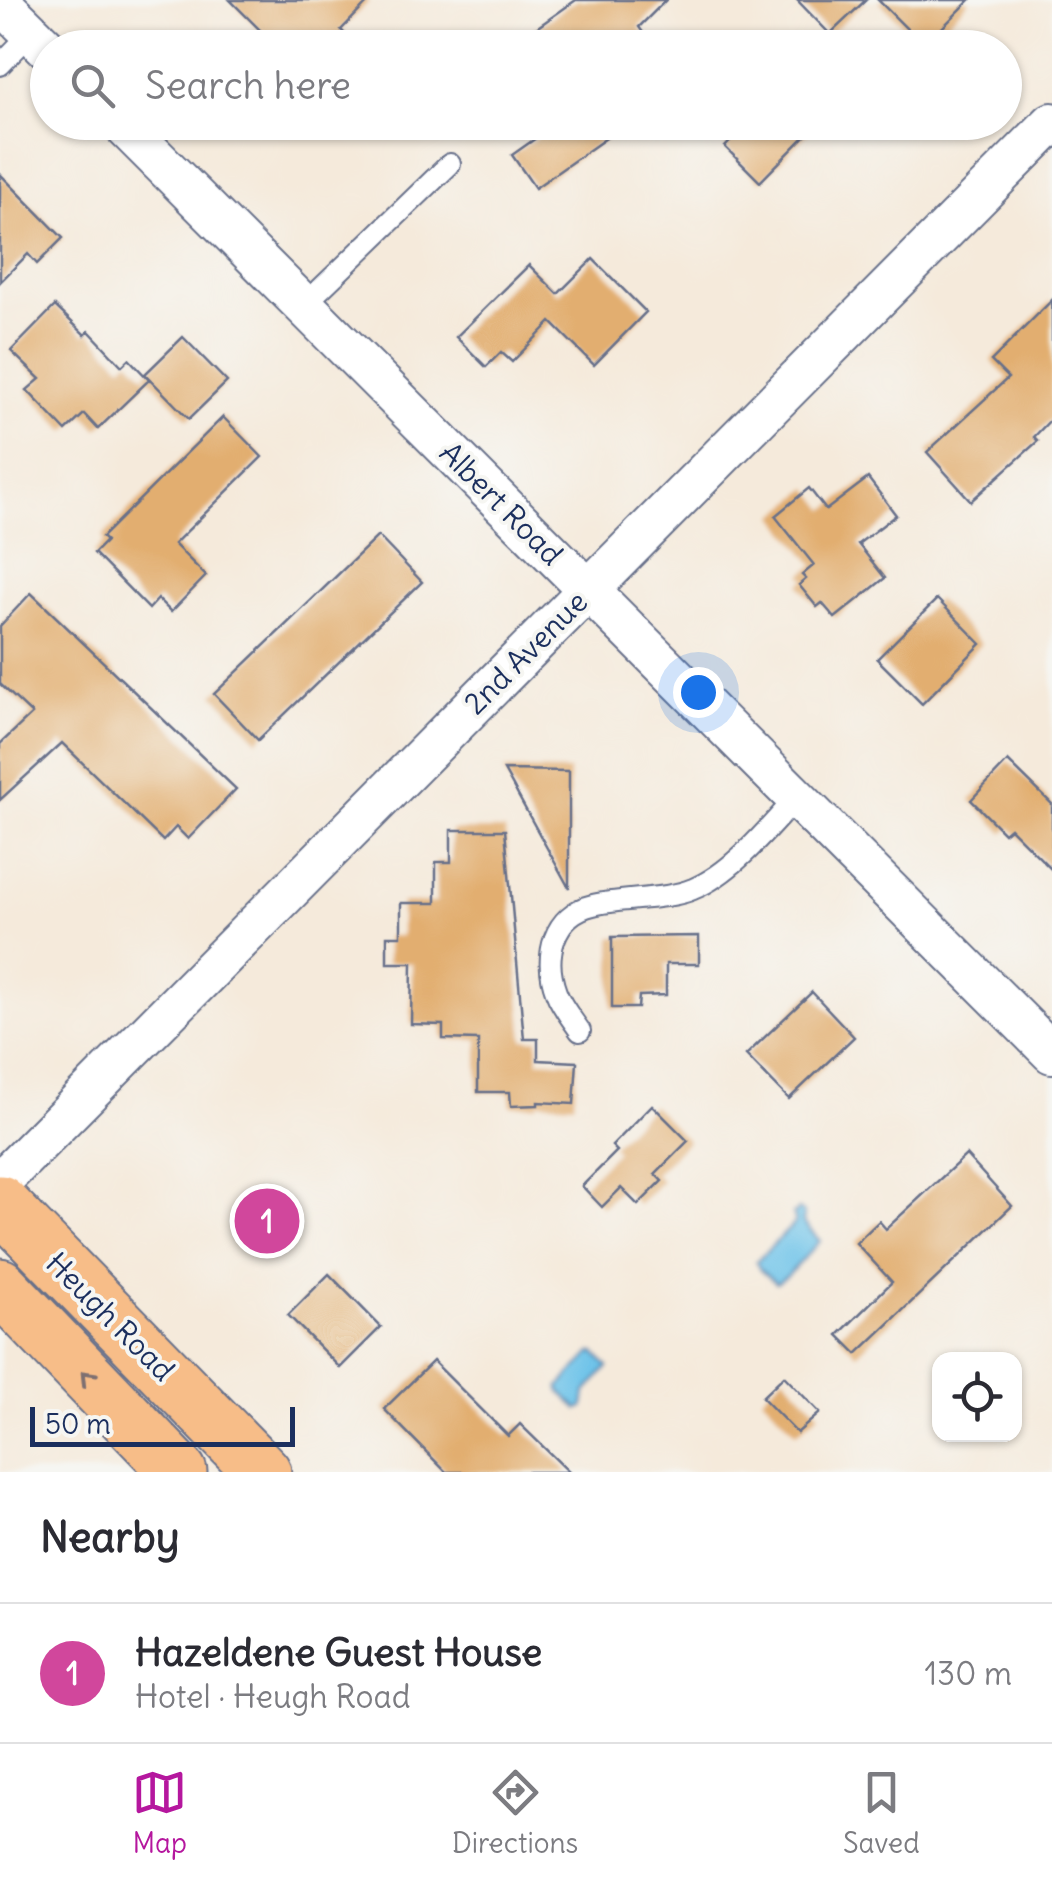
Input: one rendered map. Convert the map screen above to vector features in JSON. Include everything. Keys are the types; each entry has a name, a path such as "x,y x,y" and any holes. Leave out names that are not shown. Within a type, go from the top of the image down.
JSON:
{"main road":[{"name":"Heugh Road","path":"0,1203 263,1472"},
{"name":"Heugh Road","path":"0,1286 179,1472"}],"street":[{"path":"0,2 30,32"},
{"name":"2nd Avenue","path":"0,1182 1052,122"},
{"name":"Albert Road","path":"138,140 1052,1053"}],"lane":[{"path":"0,66 30,47"},
{"path":"303,306 450,164"},
{"path":"580,1031 556,991 550,964 552,942 573,912 590,905 689,892 715,878 797,798"}],"water":[{"path":"799,1210 804,1213 803,1222 820,1241 776,1283 756,1262 795,1223 793,1214"},
{"path":"591,1353 608,1367 586,1392 584,1407 578,1409 559,1387"}],"building":[{"path":"230,0 370,0 341,30 260,30"},
{"path":"576,0 666,0 639,27 641,30 534,30"},
{"path":"797,0 866,0 834,30 826,30"},
{"path":"878,0 970,0 940,30 908,30"},
{"path":"533,140 603,140 535,188 512,155"},
{"path":"732,140 801,140 760,182 725,147"},
{"path":"0,174 63,238 37,264 28,254 0,282"},
{"path":"593,259 646,312 594,365 551,322 512,362 501,352 486,367 456,337 529,265 558,294"},
{"path":"1052,300 1052,418 1034,437 1038,441 971,501 927,452 1008,378 991,361"},
{"path":"55,306 85,335 89,331 122,366 129,359 149,380 98,429 84,414 66,431 27,390 40,379 11,351"},
{"path":"183,337 227,382 189,419 145,374"},
{"path":"223,417 262,457 174,544 206,576 171,612 158,599 149,609 94,553 106,541 102,537"},
{"path":"868,478 896,515 858,544 885,578 835,618 822,603 817,607 799,585 806,579 802,575 814,565 775,516 809,488 826,510"},
{"path":"378,536 422,582 258,740 214,694"},
{"path":"31,593 236,789 188,839 176,827 163,841 62,743 0,800 0,744 32,714 0,684 0,626"},
{"path":"937,599 981,644 922,704 877,659"},
{"path":"1008,761 1052,804 1052,870 1010,828 1004,833 971,800"},
{"path":"504,770 569,771 569,888"},
{"path":"451,830 505,830 524,1039 538,1039 538,1060 577,1062 574,1104 538,1102 511,1106 510,1092 478,1092 478,1040 443,1039 443,1025 411,1024 412,963 387,963 387,936 401,936 401,903 436,903 436,862 451,862"},
{"path":"699,936 699,964 666,964 666,995 639,996 638,1008 612,1008 612,937"},
{"path":"812,992 854,1037 789,1099 746,1055"},
{"path":"652,1105 688,1141 655,1174 662,1181 638,1205 621,1188 602,1207 582,1186 617,1151 612,1146"},
{"path":"966,1155 1012,1206 857,1354 838,1335 892,1282 856,1243 879,1221 886,1229"},
{"path":"329,1274 381,1327 340,1368 288,1315"},
{"path":"433,1361 508,1436 520,1424 569,1472 446,1472 384,1409"},
{"path":"784,1376 820,1413 797,1433 762,1397"}],"place":[{"name":"Hazeldene Guest House","path":"267,1221"}]}
